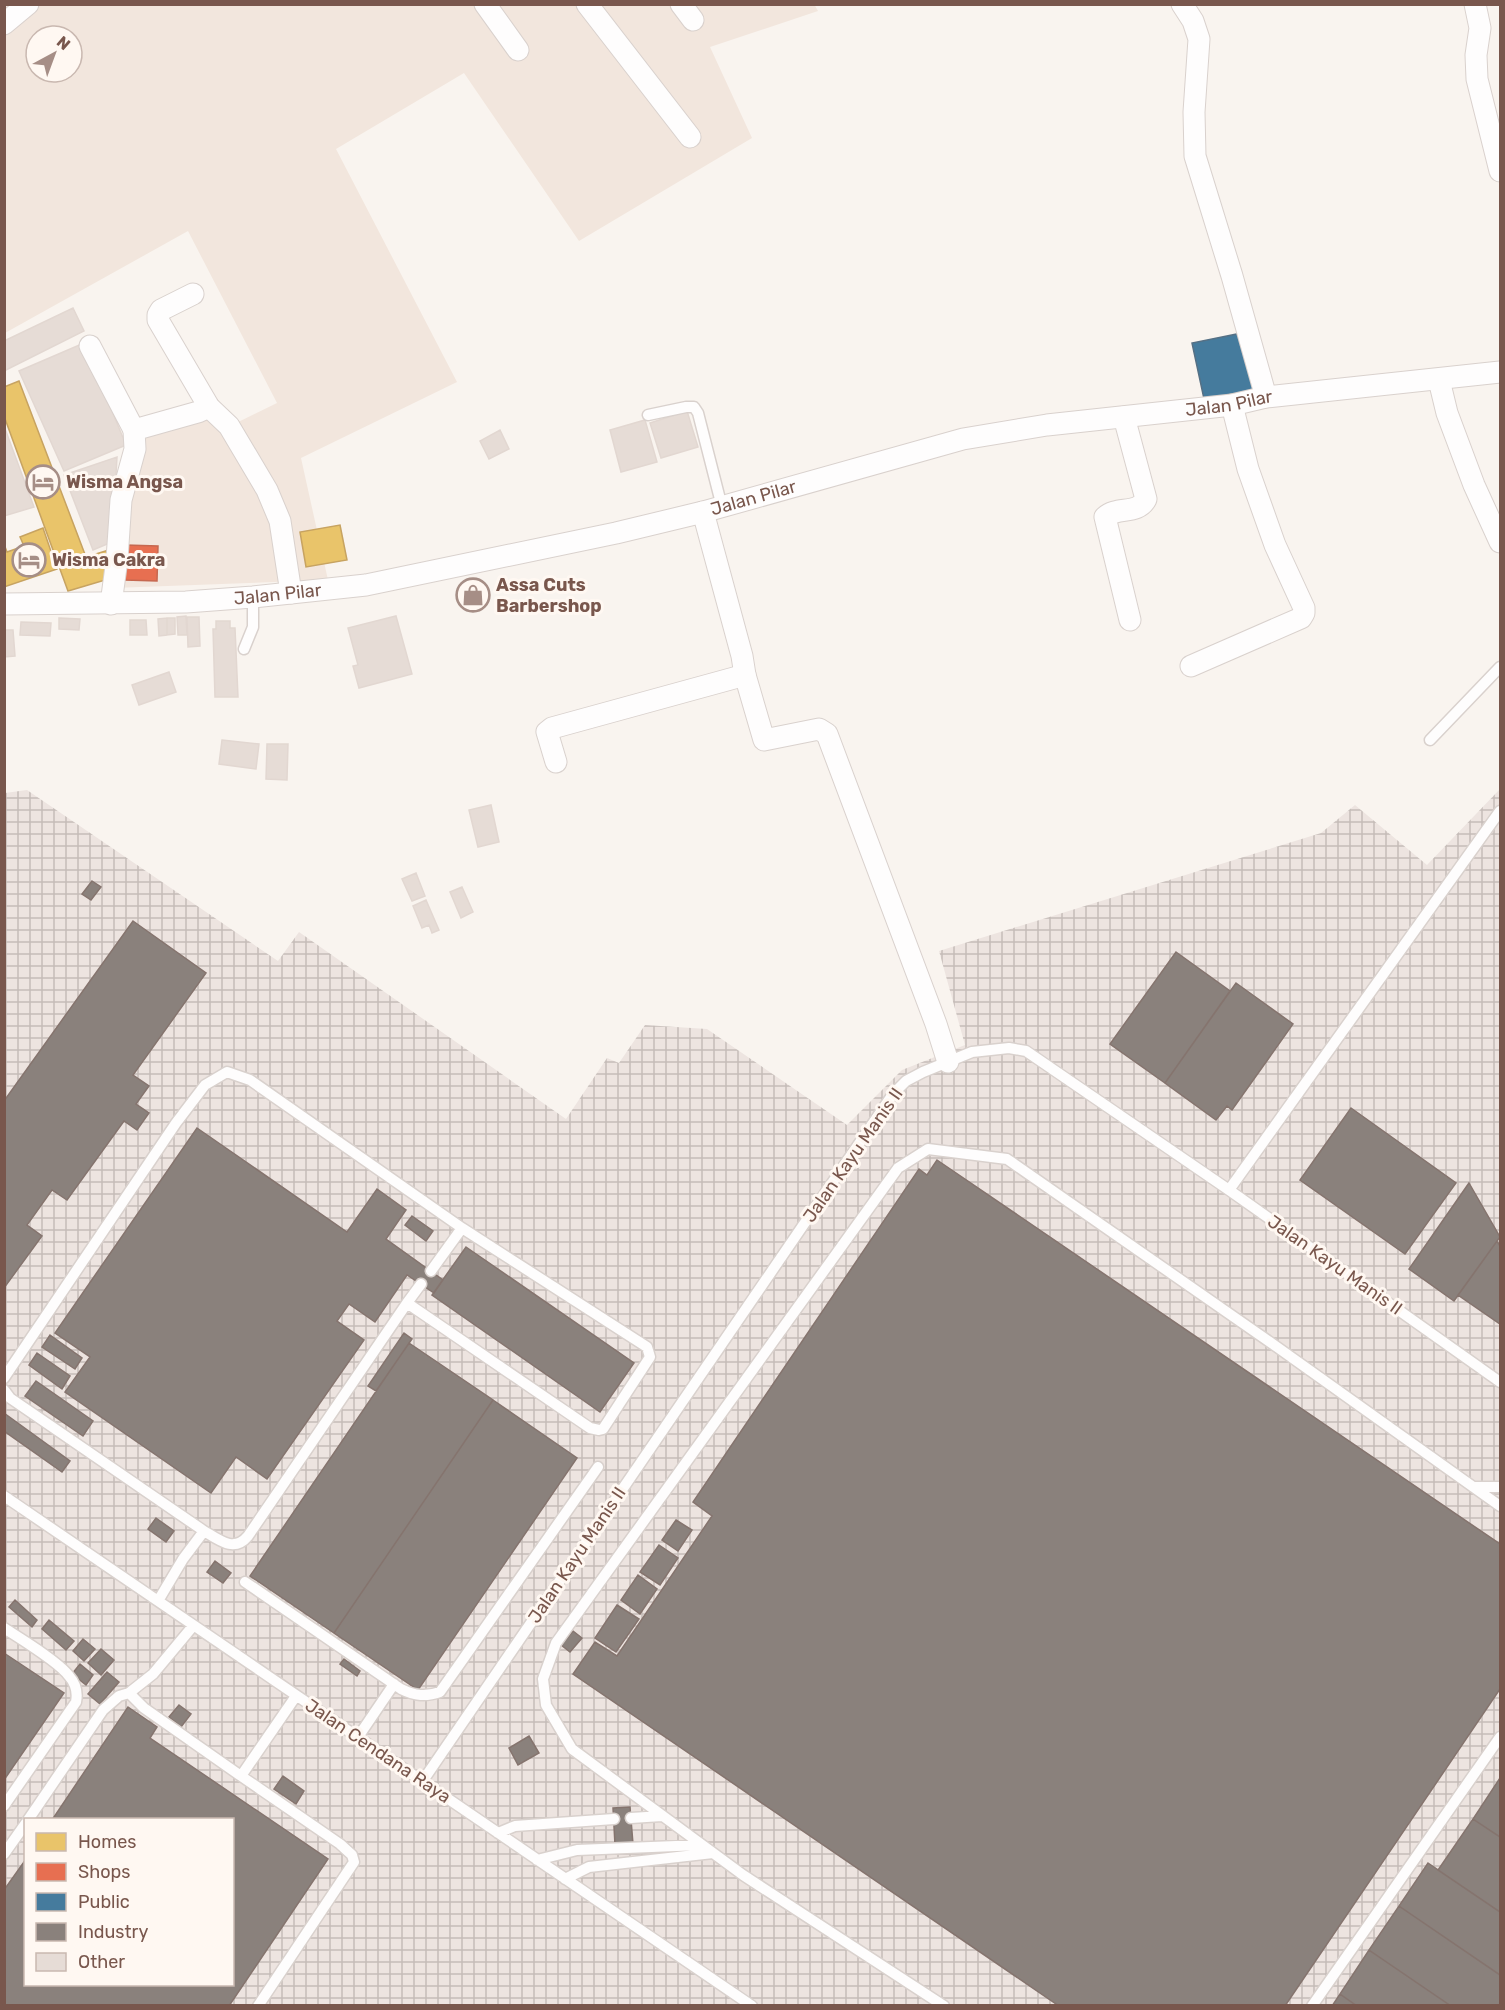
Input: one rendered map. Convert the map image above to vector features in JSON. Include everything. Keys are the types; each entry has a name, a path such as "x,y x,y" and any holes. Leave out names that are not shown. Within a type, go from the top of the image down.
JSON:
{"street":[{"path":"4,24 28,4"},
{"path":"485,4 518,50"},
{"path":"587,4 690,137"},
{"path":"1182,4 1199,39 1194,112 1196,156 1266,397"},
{"path":"1475,4 1480,28 1476,54 1477,79 1500,171"},
{"path":"193,294 161,310 157,316 209,406 228,426 267,490 280,521 291,593"},
{"path":"90,346 134,430 135,449 121,500 111,604"},
{"name":"Jalan Pilar","path":"4,604 186,602 377,583 606,536 712,510 963,440 1047,424 1232,405 1266,397 1500,372"},
{"path":"1438,380 1447,413 1470,475 1500,542"},
{"path":"1191,666 1301,618 1304,613 1304,608 1275,544 1248,469 1232,405"},
{"path":"134,430 198,412 209,406"},
{"path":"1124,417 1146,499 1137,509 1111,512 1105,518 1130,620"},
{"path":"712,510 745,675 764,740 819,729 826,734 936,1024 948,1062"},
{"path":"556,762 547,732 552,728 745,675"}],"lane":[{"path":"648,415 686,406 694,407 698,413 712,510"},
{"path":"244,649 253,627 253,597"},
{"path":"1430,740 1500,667"},
{"path":"1229,1190 1500,810"},
{"name":"Jalan Kayu Manis II","path":"422,1782 893,1094 906,1081 972,1052 1009,1048 1026,1051 1229,1190 1500,1382"},
{"path":"4,1378 176,1123 205,1085 227,1072 250,1080 462,1228 647,1347 650,1358 603,1429 590,1428 407,1303"},
{"path":"944,2006 743,1875 572,1749 546,1705 543,1679 556,1643 898,1168 928,1149 1007,1159 1500,1506"},
{"path":"431,1271 462,1228"},
{"path":"4,1390 10,1398 204,1531 232,1546 245,1540 421,1284"},
{"path":"245,1582 411,1694 425,1696 440,1692 598,1467"},
{"path":"1474,1487 1500,1486"},
{"name":"Jalan Cendana Raya","path":"4,1496 752,2006"},
{"path":"158,1601 183,1559 204,1531"},
{"path":"29,1818 103,1710 119,1696 129,1693 153,1674 193,1626"},
{"path":"4,1628 63,1670 78,1694 76,1702 4,1806"},
{"path":"358,1737 394,1684"},
{"path":"129,1693 144,1708 340,1844 352,1855 354,1862 258,2006"},
{"path":"241,1776 296,1696"},
{"path":"1312,2006 1500,1737"},
{"path":"631,1818 662,1816"},
{"path":"498,1833 515,1826 614,1819"},
{"path":"4,1854 24,1825"},
{"path":"537,1860 577,1850 701,1845"},
{"path":"566,1879 589,1867 713,1853"}],"shaded area":[{"path":"814,4 818,11 710,47 752,138 579,241 464,73 336,149 457,382 301,458 328,580 113,588 140,429 219,410 228,427 277,403 188,231 5,333 5,5"},
{"path":"1500,789 1500,2005 5,2006 5,793 27,790 278,961 299,932 566,1119 607,1058 619,1063 645,1025 707,1029 847,1125 902,1070 965,1045 939,951 1321,833 1355,805 1427,865"}],"building: Homes":[{"name":"Wisma Angsa","path":"19,381 86,557 112,549 112,578 68,591 4,416 4,387"},
{"path":"340,525 347,560 306,567 300,532"},
{"name":"Wisma Cakra","path":"43,528 57,569 4,587 4,544 7,552 24,546 20,537"}],"building: Shops":[{"path":"125,545 158,546 157,581 125,580"}],"building: Public":[{"path":"1242,333 1254,390 1204,399 1192,343"}],"building: Industry":[{"path":"92,881 101,887 91,900 82,894"},
{"path":"133,921 206,973 133,1075 149,1086 136,1104 149,1113 137,1130 124,1121 67,1200 52,1190 27,1225 42,1236 4,1288 4,1101"},
{"path":"1176,952 1230,991 1165,1083 1110,1044"},
{"path":"1236,983 1293,1024 1232,1110 1227,1106 1216,1120 1165,1083"},
{"path":"1351,1108 1456,1183 1405,1254 1300,1180"},
{"path":"197,1128 347,1232 377,1189 406,1210 386,1239 443,1280 434,1293 407,1275 375,1322 349,1304 337,1321 364,1340 267,1479 236,1457 211,1493 65,1392 90,1357 55,1333"},
{"path":"937,1160 1500,1544 1500,1689 1285,2006 1059,2006 573,1674 595,1642 617,1656 712,1516 693,1502 919,1169 927,1175"},
{"path":"1469,1183 1500,1237 1454,1301 1409,1269"},
{"path":"412,1216 433,1231 426,1241 405,1225"},
{"path":"1497,1241 1500,1246 1500,1324 1458,1295"},
{"path":"466,1247 634,1363 600,1412 432,1295"},
{"path":"404,1333 412,1339 376,1391 368,1386"},
{"path":"50,1335 82,1358 75,1369 42,1347"},
{"path":"409,1343 493,1400 334,1633 250,1576"},
{"path":"37,1353 70,1376 62,1389 29,1365"},
{"path":"36,1381 93,1421 83,1436 25,1396"},
{"path":"493,1400 577,1458 418,1690 334,1633"},
{"path":"4,1413 70,1461 62,1472 4,1431"},
{"path":"156,1518 174,1531 166,1542 148,1529"},
{"path":"676,1520 692,1530 678,1551 662,1540"},
{"path":"659,1545 678,1558 660,1585 640,1572"},
{"path":"215,1561 231,1573 223,1583 207,1572"},
{"path":"638,1575 657,1589 640,1614 621,1600"},
{"path":"15,1600 37,1620 32,1627 9,1607"},
{"path":"617,1605 639,1619 616,1652 595,1638"},
{"path":"49,1620 74,1641 66,1650 42,1629"},
{"path":"573,1631 582,1638 570,1652 561,1645"},
{"path":"83,1639 95,1649 84,1661 73,1651"},
{"path":"101,1649 114,1660 101,1675 88,1663"},
{"path":"4,1653 64,1693 4,1780"},
{"path":"344,1659 360,1671 357,1676 340,1664"},
{"path":"80,1664 93,1675 86,1685 72,1674"},
{"path":"107,1672 119,1682 100,1704 88,1694"},
{"path":"179,1705 191,1714 181,1727 169,1717"},
{"path":"128,1707 157,1727 150,1738 328,1859 229,2006 4,2006 4,1890 24,1862 24,1986 234,1986 234,1818 53,1818"},
{"path":"529,1736 539,1753 518,1765 509,1748"},
{"path":"283,1776 304,1791 296,1804 274,1789"},
{"path":"1500,1778 1500,1837 1473,1819"},
{"path":"630,1807 633,1844 615,1845 613,1808"},
{"path":"1473,1819 1500,1837 1500,1912 1438,1870"},
{"path":"1428,1863 1500,1912 1500,1975 1399,1906"},
{"path":"1399,1906 1500,1975 1500,2006 1451,2006 1369,1950"},
{"path":"1369,1950 1451,2006 1357,2006 1340,1994"},
{"path":"1340,1994 1357,2006 1332,2006"}],"building: Other":[{"path":"73,308 84,331 4,371 4,341"},
{"path":"84,343 126,445 64,471 19,371"},
{"path":"687,411 698,447 661,458 650,423"},
{"path":"645,420 657,462 621,472 610,430"},
{"path":"4,426 34,507 4,516"},
{"path":"500,430 509,449 489,459 480,441"},
{"path":"117,457 112,542 93,550 64,475"},
{"path":"186,616 187,635 178,635 177,617"},
{"path":"396,616 412,674 359,688 353,666 358,665 348,628"},
{"path":"187,617 199,617 200,646 188,647"},
{"path":"59,618 80,619 79,630 59,629"},
{"path":"167,618 175,618 175,634 167,635"},
{"path":"167,618 167,635 159,636 158,619"},
{"path":"130,620 146,620 147,635 130,635"},
{"path":"216,621 230,621 230,628 235,628 238,697 215,697 213,629 216,629"},
{"path":"21,622 51,623 50,636 20,635"},
{"path":"4,630 13,630 15,656 4,657"},
{"path":"169,672 176,692 139,705 132,685"},
{"path":"222,740 259,744 256,769 219,764"},
{"path":"267,744 288,744 287,780 266,779"},
{"path":"491,805 499,842 478,847 469,810"},
{"path":"416,873 425,896 412,901 402,879"},
{"path":"462,887 473,912 461,918 450,892"},
{"path":"426,900 439,930 432,933 429,925 422,928 413,906"}],"place":[{"name":"Wisma Angsa","path":"43,482"},
{"name":"Wisma Cakra","path":"29,560"},
{"name":"Assa Cuts Barbershop","path":"473,595"}]}
